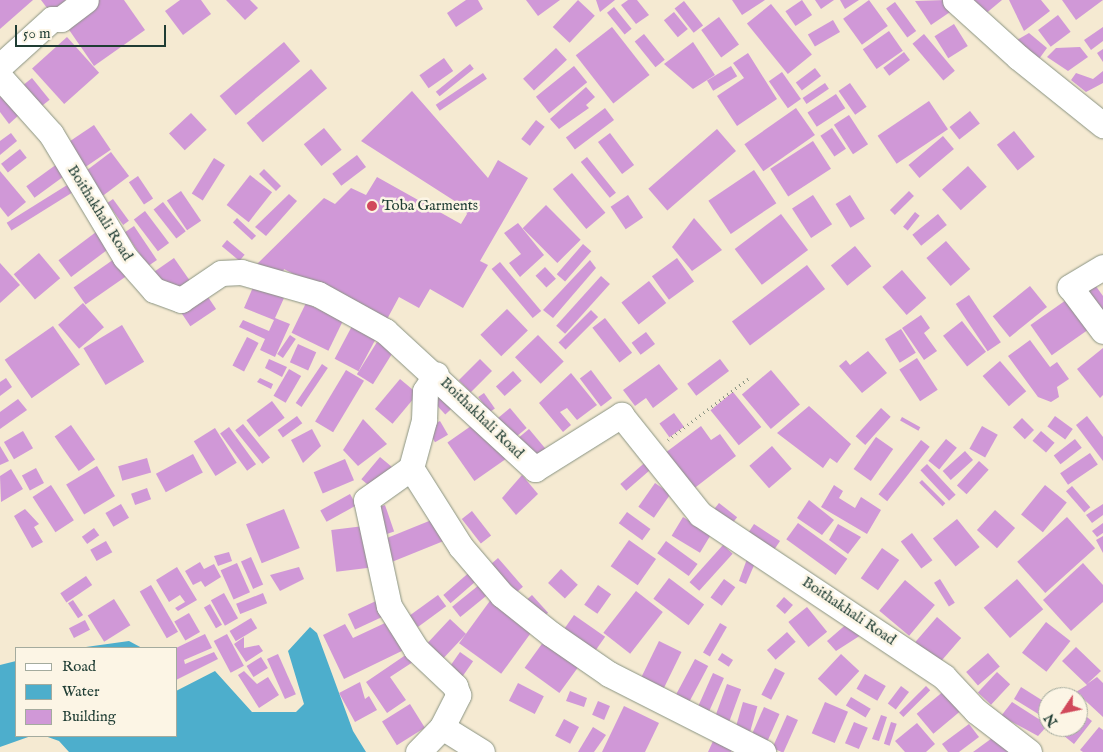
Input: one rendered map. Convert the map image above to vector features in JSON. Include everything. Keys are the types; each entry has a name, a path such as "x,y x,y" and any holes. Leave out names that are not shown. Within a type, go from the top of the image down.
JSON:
{"street":[{"path":"0,66 52,19 61,19 86,0"},
{"path":"955,0 1018,58 1103,125"},
{"name":"Boithakhali Road","path":"0,77 51,134 125,257 154,290 181,300 221,273 241,272 318,294 385,331 436,374 535,469 622,414 700,514 944,677 976,711 1029,752"},
{"path":"1103,267 1070,287 1103,331"},
{"path":"418,752 442,727 458,695 455,686 416,649 389,606 366,517 366,500 411,468 424,420 425,391 436,374"},
{"path":"411,468 461,547 502,595 550,634 609,674 763,752"},
{"path":"442,727 482,752"}],"path":[{"path":"652,453 748,379"}],"water":[{"path":"310,627 317,633 353,731 366,752 69,752 59,741 48,737 178,737 178,690 215,671 252,712 296,712 304,704 288,651"},
{"path":"129,641 140,647 86,647"},
{"path":"15,661 15,737 28,737 0,747 0,665"}],"building":[{"path":"0,0 33,0 0,29"},
{"path":"41,0 65,0 68,5 53,16"},
{"path":"93,0 124,0 145,30 94,66 63,21"},
{"path":"180,0 201,0 211,14 183,35 165,11"},
{"path":"226,0 250,0 258,8 245,20"},
{"path":"466,0 478,0 483,9 456,27 447,13"},
{"path":"526,0 560,0 538,16"},
{"path":"578,0 595,16 570,43 553,27"},
{"path":"596,0 615,0 600,12"},
{"path":"628,0 637,0 649,15 636,24 621,5"},
{"path":"732,0 765,0 742,15"},
{"path":"802,0 812,15 795,26 785,11"},
{"path":"815,0 834,0 821,9"},
{"path":"840,0 859,0 845,9"},
{"path":"869,0 888,26 862,45 843,19"},
{"path":"946,0 953,10 931,25 915,1"},
{"path":"962,0 1002,0 978,20"},
{"path":"1009,0 1041,0 1050,11 1024,31"},
{"path":"1062,0 1103,0 1076,20"},
{"path":"684,1 703,25 694,33 675,8"},
{"path":"895,2 916,31 907,38 886,8"},
{"path":"771,4 812,55 788,74 747,24"},
{"path":"614,7 632,29 625,34 607,13"},
{"path":"674,12 688,29 678,37 664,20"},
{"path":"1058,15 1071,32 1051,47 1038,30"},
{"path":"719,17 739,45 721,57 701,30"},
{"path":"833,20 840,32 815,47 808,34"},
{"path":"954,24 968,46 948,58 934,36"},
{"path":"612,27 650,75 613,103 576,55"},
{"path":"1103,27 1103,41 1091,50 1084,40"},
{"path":"889,31 903,51 877,69 863,49"},
{"path":"1029,33 1047,48 1039,59 1017,40"},
{"path":"644,34 665,60 655,67 635,42"},
{"path":"924,34 955,71 943,80 913,44"},
{"path":"67,37 99,73 64,104 32,68"},
{"path":"284,42 300,61 236,115 220,96"},
{"path":"693,42 715,75 693,89 664,64"},
{"path":"1080,47 1088,57 1068,71 1047,57 1056,48"},
{"path":"556,48 567,60 534,90 523,79"},
{"path":"1103,49 1103,62 1097,53"},
{"path":"904,52 910,60 889,76 883,68"},
{"path":"748,53 777,99 737,126 717,96 744,78 733,63"},
{"path":"444,58 453,71 429,88 419,75"},
{"path":"470,64 474,69 440,96 436,92"},
{"path":"574,66 587,82 549,113 536,97"},
{"path":"731,66 737,76 713,91 707,80"},
{"path":"815,68 821,76 802,90 796,82"},
{"path":"311,69 327,88 263,142 247,123"},
{"path":"1103,71 1103,83 1086,92 1071,80 1076,73 1093,79"},
{"path":"782,72 801,99 788,108 769,81"},
{"path":"483,73 487,79 440,111 436,105"},
{"path":"32,78 50,100 37,110 20,88"},
{"path":"825,83 829,89 807,104 803,98"},
{"path":"850,83 867,107 855,115 839,91"},
{"path":"586,87 595,97 586,105 589,108 559,129 550,119"},
{"name":"Toba Garments","path":"412,91 488,178 498,160 528,178 480,261 488,265 463,308 430,289 419,308 399,297 385,323 284,269 281,279 252,269 324,198 335,204 351,188 366,195 377,177 461,224 467,214 464,207 361,141"},
{"path":"836,94 845,108 817,127 807,113"},
{"path":"0,96 20,114 9,124 0,112"},
{"path":"929,101 948,129 897,164 878,136"},
{"path":"605,108 614,120 575,149 566,137"},
{"path":"796,108 815,135 763,171 744,144"},
{"path":"970,111 980,124 959,140 950,127"},
{"path":"191,113 207,130 185,150 169,133"},
{"path":"849,115 868,144 853,154 834,125"},
{"path":"536,120 545,127 530,146 521,139"},
{"path":"94,125 111,150 82,169 65,145"},
{"path":"324,128 342,150 321,166 304,144"},
{"path":"832,128 846,149 834,157 820,136"},
{"path":"717,129 736,151 667,211 648,189"},
{"path":"1014,131 1035,157 1018,170 997,145"},
{"path":"11,133 17,141 0,155 0,141"},
{"path":"610,133 634,165 622,174 598,142"},
{"path":"943,136 954,149 919,178 909,165"},
{"path":"813,141 831,169 788,196 770,169"},
{"path":"20,149 27,158 8,172 1,164"},
{"path":"111,152 129,176 102,196 84,172"},
{"path":"357,155 366,167 341,186 332,174"},
{"path":"587,157 616,193 610,198 581,162"},
{"path":"214,158 225,165 203,201 192,194"},
{"path":"57,164 65,175 34,198 26,186"},
{"path":"968,166 987,187 961,210 942,189"},
{"path":"264,169 281,186 276,191 259,174"},
{"path":"754,170 776,203 731,234 708,201"},
{"path":"0,171 26,202 8,217 0,207"},
{"path":"572,173 605,213 586,229 553,189"},
{"path":"250,175 272,192 249,222 227,205"},
{"path":"138,176 153,198 144,205 129,182"},
{"path":"72,182 77,190 11,230 7,223"},
{"path":"181,191 201,221 187,230 167,201"},
{"path":"909,191 914,196 895,215 890,210"},
{"path":"289,194 297,201 266,236 255,227"},
{"path":"628,195 643,217 626,229 611,207"},
{"path":"813,195 832,224 811,238 792,209"},
{"path":"850,195 865,219 850,228 836,204"},
{"path":"113,199 129,221 123,225 107,203"},
{"path":"163,202 186,231 176,239 154,209"},
{"path":"546,205 581,240 557,263 523,228"},
{"path":"145,211 169,243 158,251 134,219"},
{"path":"915,212 920,216 908,231 903,227"},
{"path":"781,214 808,250 762,285 735,249"},
{"path":"938,214 947,225 921,246 912,235"},
{"path":"237,218 256,236 252,240 233,222"},
{"path":"694,218 722,250 692,271 672,247"},
{"path":"518,223 544,255 520,277 509,263 521,254 504,233"},
{"path":"134,226 157,260 148,266 125,232"},
{"path":"100,229 113,246 71,277 58,260"},
{"path":"227,240 245,255 239,261 222,246"},
{"path":"946,241 970,269 951,286 926,258"},
{"path":"583,244 591,251 565,281 557,274"},
{"path":"855,246 871,266 847,286 831,266"},
{"path":"39,253 60,278 35,299 14,274"},
{"path":"117,257 129,274 86,305 74,287"},
{"path":"174,258 192,284 172,299 154,272"},
{"path":"677,258 694,281 669,300 652,276"},
{"path":"590,260 596,268 553,318 543,310"},
{"path":"500,262 541,311 533,318 492,269"},
{"path":"0,263 20,285 0,303"},
{"path":"807,265 825,289 750,346 732,322"},
{"path":"545,267 556,279 546,288 535,276"},
{"path":"902,270 926,298 907,315 882,287"},
{"path":"601,276 610,284 565,334 556,326"},
{"path":"649,281 666,303 639,325 621,303"},
{"path":"254,285 284,298 275,318 290,324 275,357 260,350 265,339 239,327 243,320 269,331 274,320 244,308"},
{"path":"1095,285 1103,296 1103,314 1087,291"},
{"path":"1030,286 1047,307 1010,337 993,316"},
{"path":"206,294 216,309 190,326 180,311"},
{"path":"969,295 1001,342 988,351 956,304"},
{"path":"1069,298 1090,328 1052,355 1030,325"},
{"path":"83,303 104,327 79,349 58,325"},
{"path":"306,303 343,321 328,351 292,333"},
{"path":"507,309 528,331 501,356 480,335"},
{"path":"591,310 598,317 566,350 558,343"},
{"path":"921,315 930,328 924,333 937,351 924,360 902,328"},
{"path":"605,318 632,353 619,363 592,328"},
{"path":"962,321 986,352 967,367 943,336"},
{"path":"122,325 144,362 106,385 83,348"},
{"path":"53,326 80,365 32,398 5,360"},
{"path":"352,326 376,339 358,371 335,359"},
{"path":"901,329 916,353 900,363 885,339"},
{"path":"646,332 655,344 641,355 632,343"},
{"path":"290,335 296,339 283,358 277,354"},
{"path":"538,335 564,362 541,384 515,357"},
{"path":"247,337 259,343 244,371 232,366"},
{"path":"1030,340 1050,367 1057,362 1069,379 1057,387 1059,397 1051,402 1038,397 1008,356"},
{"path":"377,342 393,352 373,384 357,374"},
{"path":"298,344 316,352 308,370 290,362"},
{"path":"1103,348 1103,395 1100,398 1077,369"},
{"path":"868,351 887,373 862,393 839,366 846,360 850,365"},
{"path":"917,358 938,390 920,401 899,369"},
{"path":"269,359 287,367 282,377 265,368"},
{"path":"480,359 492,371 471,392 459,380"},
{"path":"720,359 729,371 696,396 687,384"},
{"path":"1000,361 1026,391 1009,406 983,376"},
{"path":"322,364 328,368 302,407 296,403"},
{"path":"659,364 678,389 653,408 646,398 635,406 623,390"},
{"path":"289,369 301,376 286,403 274,396"},
{"path":"346,370 364,381 333,432 315,421"},
{"path":"591,370 612,398 601,406 580,378"},
{"path":"771,370 800,404 771,429 742,394"},
{"path":"513,371 522,381 505,396 496,386"},
{"path":"571,373 597,405 577,420 567,408 560,412 571,425 563,432 539,403"},
{"path":"6,378 12,387 0,396 0,382"},
{"path":"260,378 273,384 271,389 257,382"},
{"path":"400,379 418,394 393,424 375,409"},
{"path":"444,391 456,404 445,414 433,401"},
{"path":"733,392 761,427 739,445 710,410"},
{"path":"484,393 495,409 489,413 478,397"},
{"path":"18,399 27,410 0,429 0,412"},
{"path":"272,401 285,418 259,437 246,420"},
{"path":"809,406 851,444 837,463 830,458 823,468 777,433"},
{"path":"510,408 527,428 514,438 498,418"},
{"path":"881,408 891,417 865,445 856,436"},
{"path":"674,413 684,427 669,437 659,424"},
{"path":"297,416 302,423 283,437 278,430"},
{"path":"1055,416 1073,429 1065,439 1047,427"},
{"path":"1087,416 1103,437 1103,461 1076,425"},
{"path":"902,417 920,427 918,431 900,420"},
{"path":"1022,418 1034,430 1025,439 1013,427"},
{"path":"363,419 387,444 358,466 343,450"},
{"path":"481,419 508,458 474,481 447,443"},
{"path":"440,421 448,435 435,442 427,429"},
{"path":"243,424 270,457 262,464 235,430"},
{"path":"71,425 95,459 79,471 55,436"},
{"path":"701,426 711,440 720,434 736,456 692,490 665,453"},
{"path":"982,426 998,435 985,457 969,449"},
{"path":"229,427 256,464 247,471 220,433"},
{"path":"215,428 237,463 216,476 194,441"},
{"path":"312,429 321,446 303,463 291,440"},
{"path":"529,429 546,449 533,459 517,439"},
{"path":"23,431 33,448 14,459 4,442"},
{"path":"1041,431 1055,443 1046,453 1032,441"},
{"path":"876,437 893,449 871,481 854,469"},
{"path":"946,439 957,448 939,470 928,461"},
{"path":"1075,439 1082,448 1060,464 1054,456"},
{"path":"921,440 930,447 887,501 879,494"},
{"path":"0,446 9,461 0,465"},
{"path":"772,446 792,469 769,488 749,466"},
{"path":"965,451 973,460 951,480 943,471"},
{"path":"1090,453 1098,465 1068,485 1060,473"},
{"path":"193,454 203,473 166,492 156,474"},
{"path":"380,457 392,467 374,489 361,479"},
{"path":"147,458 151,472 122,481 118,466"},
{"path":"345,459 354,480 323,493 314,472"},
{"path":"649,459 655,466 626,491 620,484"},
{"path":"979,461 989,470 967,494 957,486"},
{"path":"927,464 956,495 949,501 920,470"},
{"path":"97,466 115,496 84,515 66,485"},
{"path":"36,468 44,483 30,491 22,476"},
{"path":"11,469 23,489 1,502 0,476"},
{"path":"522,475 538,494 516,515 502,498"},
{"path":"922,480 945,503 943,506 919,483"},
{"path":"655,483 671,494 654,518 638,507"},
{"path":"51,485 74,520 55,532 33,497"},
{"path":"834,485 843,491 839,498 855,508 861,497 881,510 867,534 821,507"},
{"path":"1045,485 1067,503 1043,532 1021,515"},
{"path":"1072,486 1090,507 1084,512 1066,491"},
{"path":"147,488 151,499 135,505 131,494"},
{"path":"350,494 356,505 327,522 320,510"},
{"path":"809,500 834,520 822,535 797,518"},
{"path":"719,503 737,517 729,528 710,514"},
{"path":"121,504 129,518 113,527 105,513"},
{"path":"1103,504 1103,515 1092,523 1086,515"},
{"path":"385,505 394,531 378,537 369,511"},
{"path":"25,509 39,524 34,527 43,542 32,548 14,516"},
{"path":"284,509 300,548 262,563 246,524"},
{"path":"995,510 1015,528 997,548 977,530"},
{"path":"472,511 491,535 481,543 462,519"},
{"path":"627,512 650,529 642,540 619,523"},
{"path":"439,517 448,539 383,565 374,543"},
{"path":"683,517 711,534 700,553 672,536"},
{"path":"1067,517 1095,548 1045,593 1017,562"},
{"path":"957,519 980,547 956,566 933,539"},
{"path":"798,523 847,559 836,575 786,539"},
{"path":"1103,523 1103,533 1097,537 1092,531"},
{"path":"754,524 780,541 774,550 748,533"},
{"path":"838,524 861,537 848,554 829,540"},
{"path":"364,526 369,568 336,572 331,530"},
{"path":"94,528 99,535 87,544 82,537"},
{"path":"912,533 932,560 921,569 901,541"},
{"path":"1103,536 1103,553 1096,540"},
{"path":"629,540 656,559 638,585 611,566"},
{"path":"106,541 112,552 97,561 90,550"},
{"path":"666,541 698,564 689,576 657,553"},
{"path":"723,545 733,554 699,591 690,582"},
{"path":"882,548 899,560 878,590 861,578"},
{"path":"229,552 232,561 218,566 214,556"},
{"path":"251,557 263,584 253,589 241,561"},
{"path":"498,558 523,587 511,597 486,568"},
{"path":"747,559 755,563 746,584 739,581"},
{"path":"200,562 204,569 214,564 221,577 205,587 201,581 193,585 185,571"},
{"path":"237,563 250,592 234,600 221,570"},
{"path":"1083,563 1103,585 1103,602 1071,631 1043,600"},
{"path":"177,567 197,600 178,611 175,608 185,602 180,595 169,602 156,580"},
{"path":"299,567 304,579 280,591 270,575"},
{"path":"561,569 578,585 565,599 548,583"},
{"path":"472,570 479,578 451,603 443,595"},
{"path":"86,576 92,585 66,602 60,593"},
{"path":"669,578 704,604 688,625 653,599"},
{"path":"724,579 735,587 722,606 710,598"},
{"path":"940,579 955,603 949,606 934,583"},
{"path":"1017,579 1043,609 1010,638 984,608"},
{"path":"905,580 935,605 909,636 879,611"},
{"path":"484,581 492,591 460,617 452,607"},
{"path":"151,585 178,632 167,638 140,592"},
{"path":"598,585 611,594 597,614 584,605"},
{"path":"636,591 663,612 630,654 603,633"},
{"path":"224,593 238,618 225,626 211,600"},
{"path":"263,593 267,603 240,614 236,604"},
{"path":"438,595 446,606 418,627 410,616"},
{"path":"532,595 548,613 540,620 524,602"},
{"path":"784,597 793,605 785,614 776,606"},
{"path":"492,598 534,629 501,674 459,643"},
{"path":"114,599 130,625 104,642 88,615"},
{"path":"73,600 83,615 78,618 68,603"},
{"path":"376,601 383,616 355,630 348,614"},
{"path":"210,604 222,625 216,628 204,608"},
{"path":"807,607 827,632 808,647 788,622"},
{"path":"189,613 200,632 185,641 174,622"},
{"path":"574,615 605,637 593,655 561,633"},
{"path":"937,617 961,638 940,663 915,642"},
{"path":"251,618 257,628 236,641 230,631"},
{"path":"450,619 466,634 442,660 425,645"},
{"path":"85,620 90,630 74,638 69,628"},
{"path":"850,621 861,635 836,651 827,641"},
{"path":"1046,622 1070,641 1046,672 1022,653"},
{"path":"385,623 390,632 400,627 410,647 344,679 323,635 345,624 353,638"},
{"path":"720,623 727,627 710,656 703,652"},
{"path":"787,632 796,642 776,660 767,650"},
{"path":"205,634 212,648 184,660 185,664 214,652 218,659 178,679 178,647"},
{"path":"227,634 244,666 231,673 214,641"},
{"path":"244,637 244,648 259,645 263,651 246,662 234,644"},
{"path":"544,641 579,666 559,693 525,668"},
{"path":"659,641 681,652 663,690 641,679"},
{"path":"1076,647 1101,671 1087,684 1097,677 1103,683 1103,717 1088,703 1088,687 1084,687 1087,685 1062,661"},
{"path":"410,652 416,660 390,677 406,700 387,713 366,682"},
{"path":"460,652 473,661 461,678 448,669"},
{"path":"722,653 733,660 729,667 718,660"},
{"path":"988,653 1000,667 978,686 966,672"},
{"path":"278,654 296,694 285,699 267,659"},
{"path":"841,654 859,671 836,696 818,679"},
{"path":"261,657 268,668 253,677 247,666"},
{"path":"695,659 708,666 688,705 674,698"},
{"path":"775,668 785,673 771,700 761,695"},
{"path":"244,671 257,684 268,677 279,695 259,708 238,675"},
{"path":"997,672 1010,684 991,705 978,692"},
{"path":"713,673 724,678 706,717 696,712"},
{"path":"865,674 886,686 877,701 856,689"},
{"path":"360,682 365,699 369,696 377,710 355,722 339,693"},
{"path":"518,683 544,696 535,714 509,701"},
{"path":"727,684 741,689 728,726 714,721"},
{"path":"901,686 909,692 896,710 888,704"},
{"path":"926,686 930,690 903,717 899,713"},
{"path":"1021,687 1038,698 1038,714 1014,699"},
{"path":"945,690 962,710 933,734 917,714"},
{"path":"570,691 587,698 584,707 566,701"},
{"path":"851,697 871,709 866,717 846,706"},
{"path":"598,701 610,706 604,720 592,715"},
{"path":"743,702 757,706 749,737 734,733"},
{"path":"825,702 848,712 835,743 812,733"},
{"path":"1012,702 1038,719 1038,736 1001,716"},
{"path":"410,704 425,728 397,745 382,721"},
{"path":"624,706 659,723 645,752 602,752"},
{"path":"764,707 780,714 767,743 751,736"},
{"path":"787,715 798,720 784,752 772,748"},
{"path":"881,715 887,717 879,741 872,739"},
{"path":"1088,718 1092,721 1088,726"},
{"path":"564,719 579,727 570,744 555,736"},
{"path":"854,722 868,728 859,749 845,743"},
{"path":"891,722 897,724 890,746 884,744"},
{"path":"917,723 935,744 926,752 905,752 895,741"},
{"path":"969,724 979,737 959,752 948,752 942,744"},
{"path":"593,727 606,735 594,752 578,752"},
{"path":"1099,727 1103,730 1103,752 1083,752 1080,750"},
{"path":"999,733 1013,752 973,752"},
{"path":"1065,737 1079,737 1074,744"},
{"path":"714,739 733,747 731,752 708,752"}],"place":[{"name":"Toba Garments","path":"372,206"}]}
